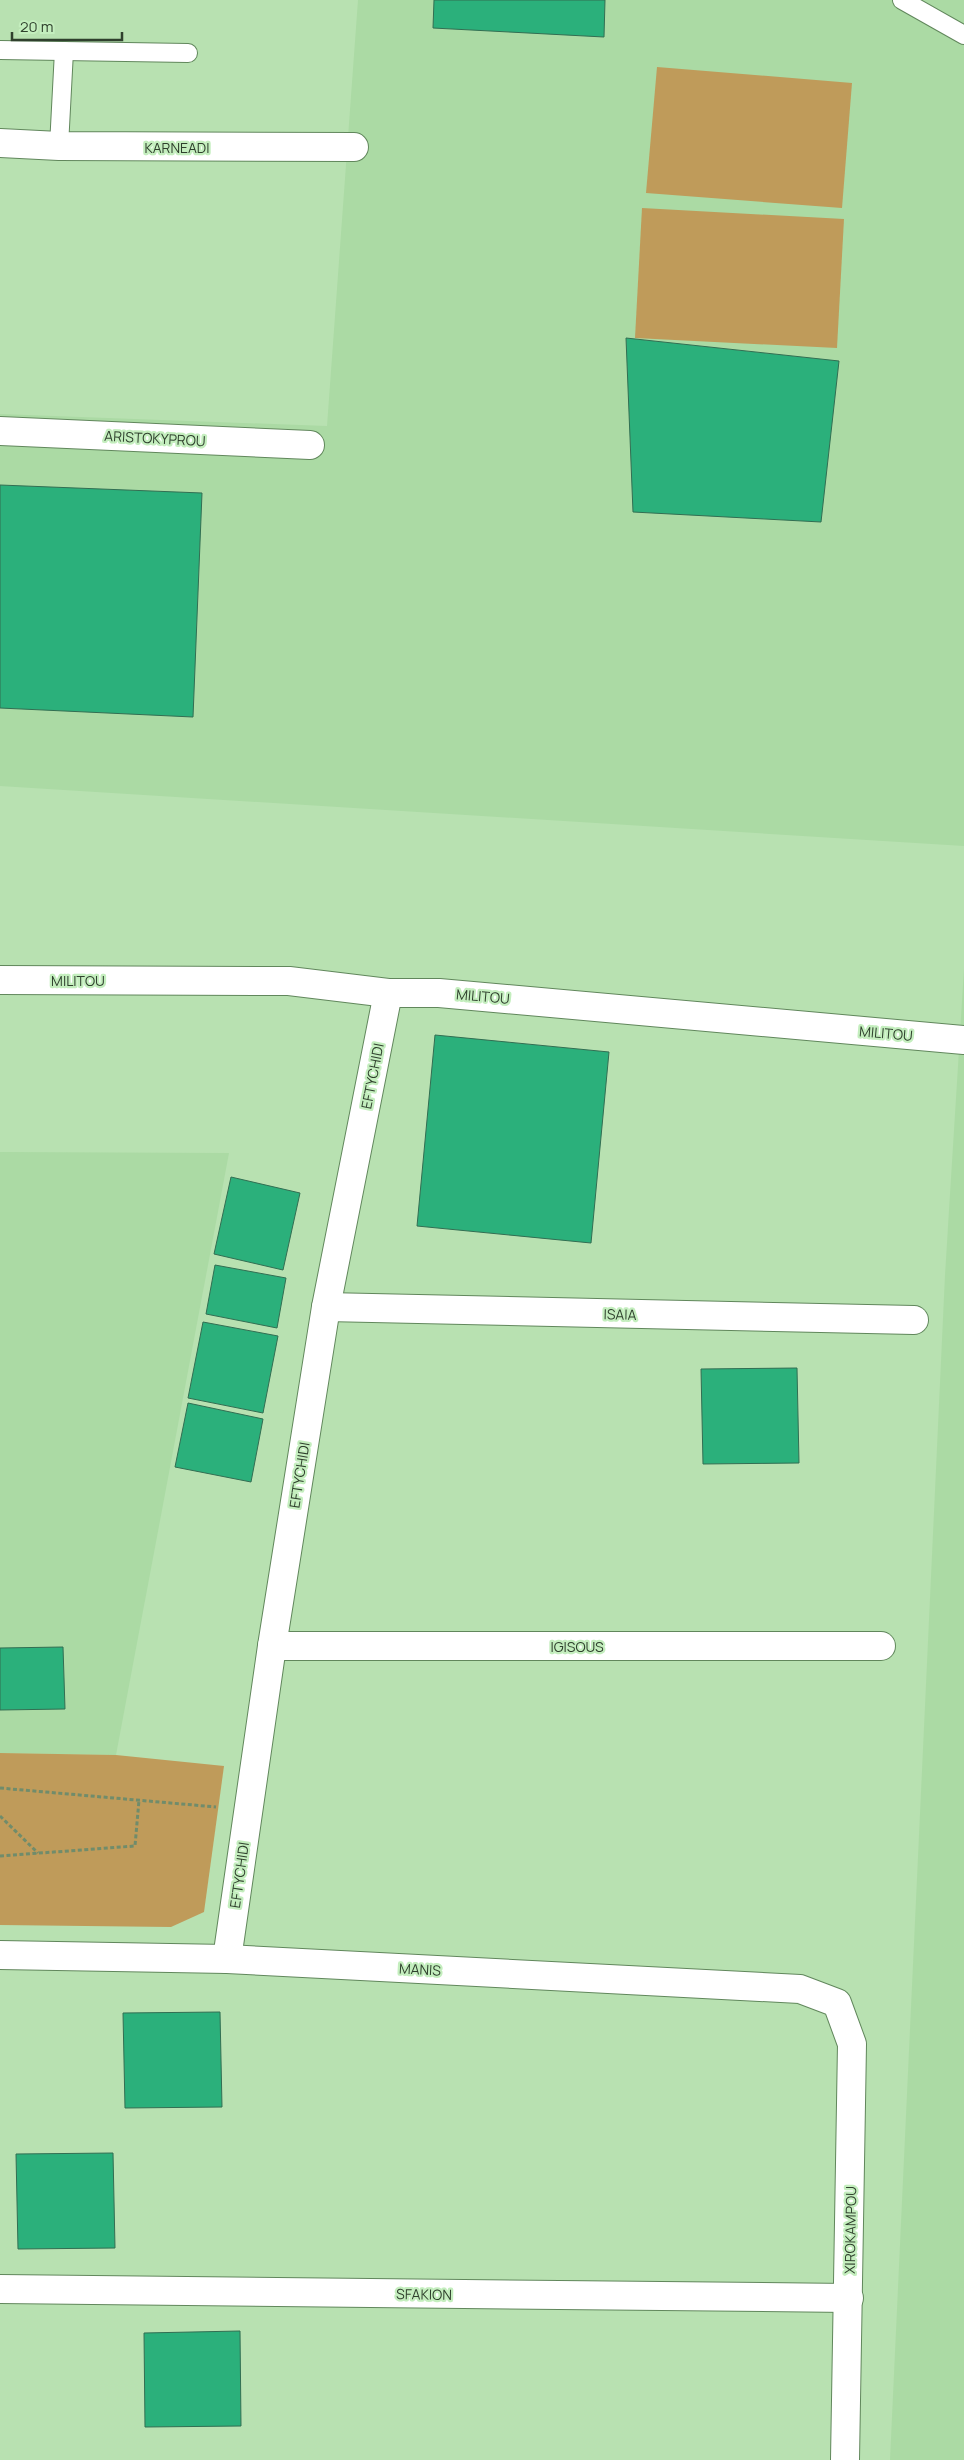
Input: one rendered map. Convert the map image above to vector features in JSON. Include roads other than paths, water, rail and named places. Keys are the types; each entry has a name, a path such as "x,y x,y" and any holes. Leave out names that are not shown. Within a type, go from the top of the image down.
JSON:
{"street":[{"name":"KARNEADI","path":"0,143 59,146 354,147"},
{"name":"ARISTOKYPROU","path":"0,431 310,444"},
{"name":"MILITOU","path":"0,980 289,981 388,994 439,992 964,1040"},
{"name":"EFTYCHIDI","path":"227,1958 272,1646 326,1307 388,994"},
{"name":"ISAIA","path":"326,1307 914,1320"},
{"name":"IGISOUS","path":"272,1646 881,1646"},
{"name":"MANIS","path":"0,1955 227,1958 800,1989 836,2003"},
{"name":"XIROKAMPOU","path":"836,2003 852,2044 845,2460"},
{"name":"SFAKION","path":"0,2289 849,2298"}],"lane":[{"path":"902,0 964,35"},
{"path":"0,50 188,54"},
{"path":"59,146 64,51"}]}
